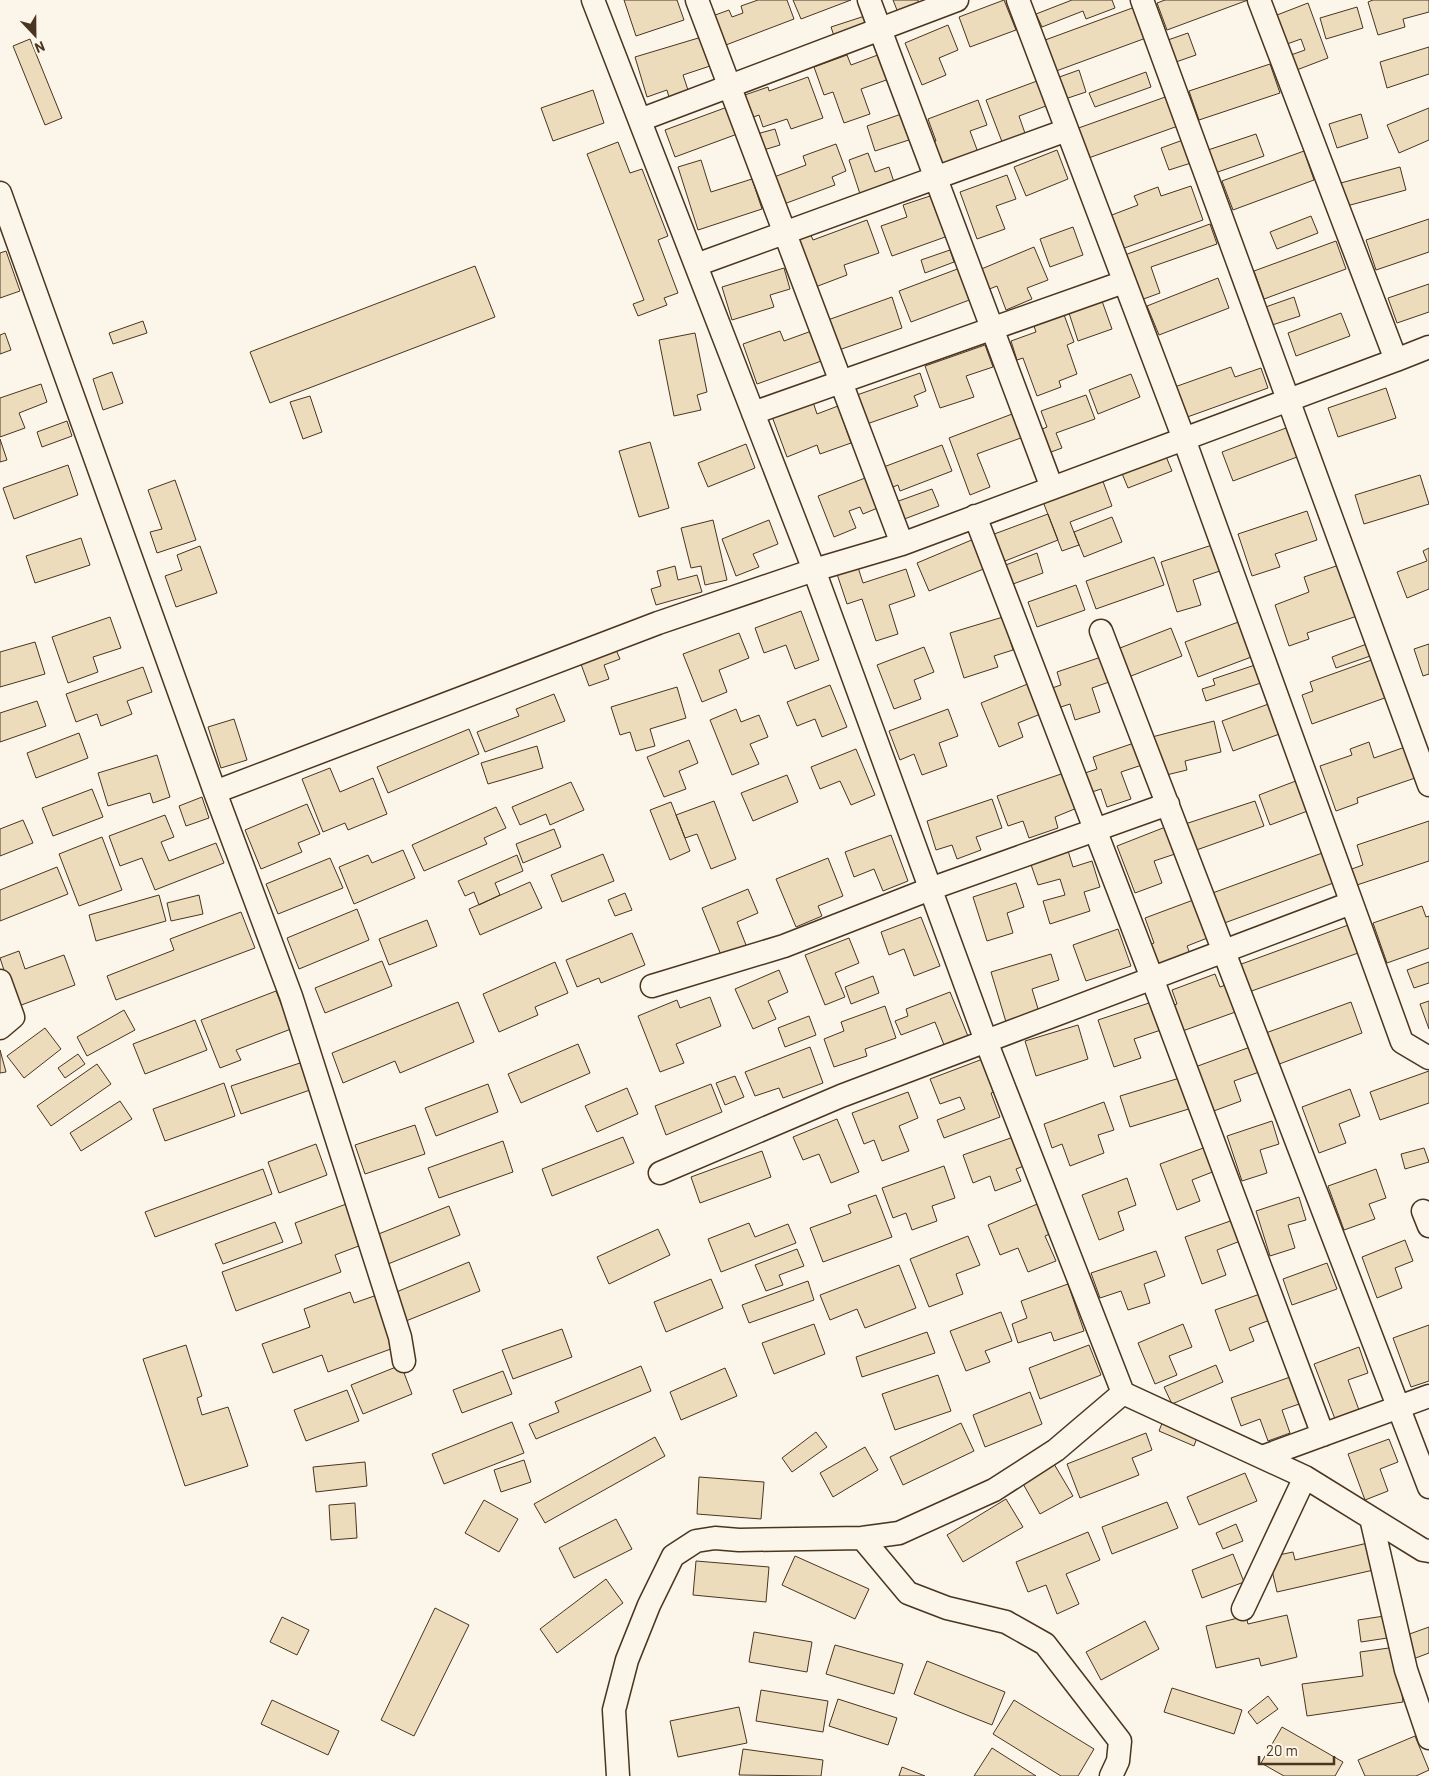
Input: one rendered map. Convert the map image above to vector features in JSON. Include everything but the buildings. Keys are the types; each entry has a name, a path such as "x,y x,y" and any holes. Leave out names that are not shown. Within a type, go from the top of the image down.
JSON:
{"street":[{"path":"593,0 814,570 986,1041 1123,1393 1305,1477 1423,1550 1429,1551"},
{"path":"697,0 902,544"},
{"path":"869,0 1052,488"},
{"path":"640,120 957,0"},
{"path":"1018,0 1184,439 1402,1042 1429,1058"},
{"path":"1142,0 1429,785"},
{"path":"1259,0 1396,360"},
{"path":"696,265 1067,130"},
{"path":"0,193 215,792 291,996 400,1337 404,1361"},
{"path":"753,414 1124,282"},
{"path":"215,792 658,622 814,570 902,544 1429,347"},
{"path":"975,516 1152,978 1323,1435"},
{"path":"1101,631 1429,1487"},
{"path":"652,986 784,946 930,889 1168,804"},
{"path":"660,1174 841,1096 1351,903"},
{"path":"0,981 14,1017 0,1028"},
{"path":"618,1776 614,1710 627,1660 649,1605 673,1556 696,1541 715,1538 740,1540 862,1538 899,1534 994,1490 1056,1450 1123,1393"},
{"path":"1262,1458 1429,1396"},
{"path":"1243,1609 1305,1477"},
{"path":"1371,1518 1406,1670 1429,1738"},
{"path":"862,1538 908,1593 947,1608 1006,1622 1045,1644 1120,1741 1118,1761 1111,1776"}]}
